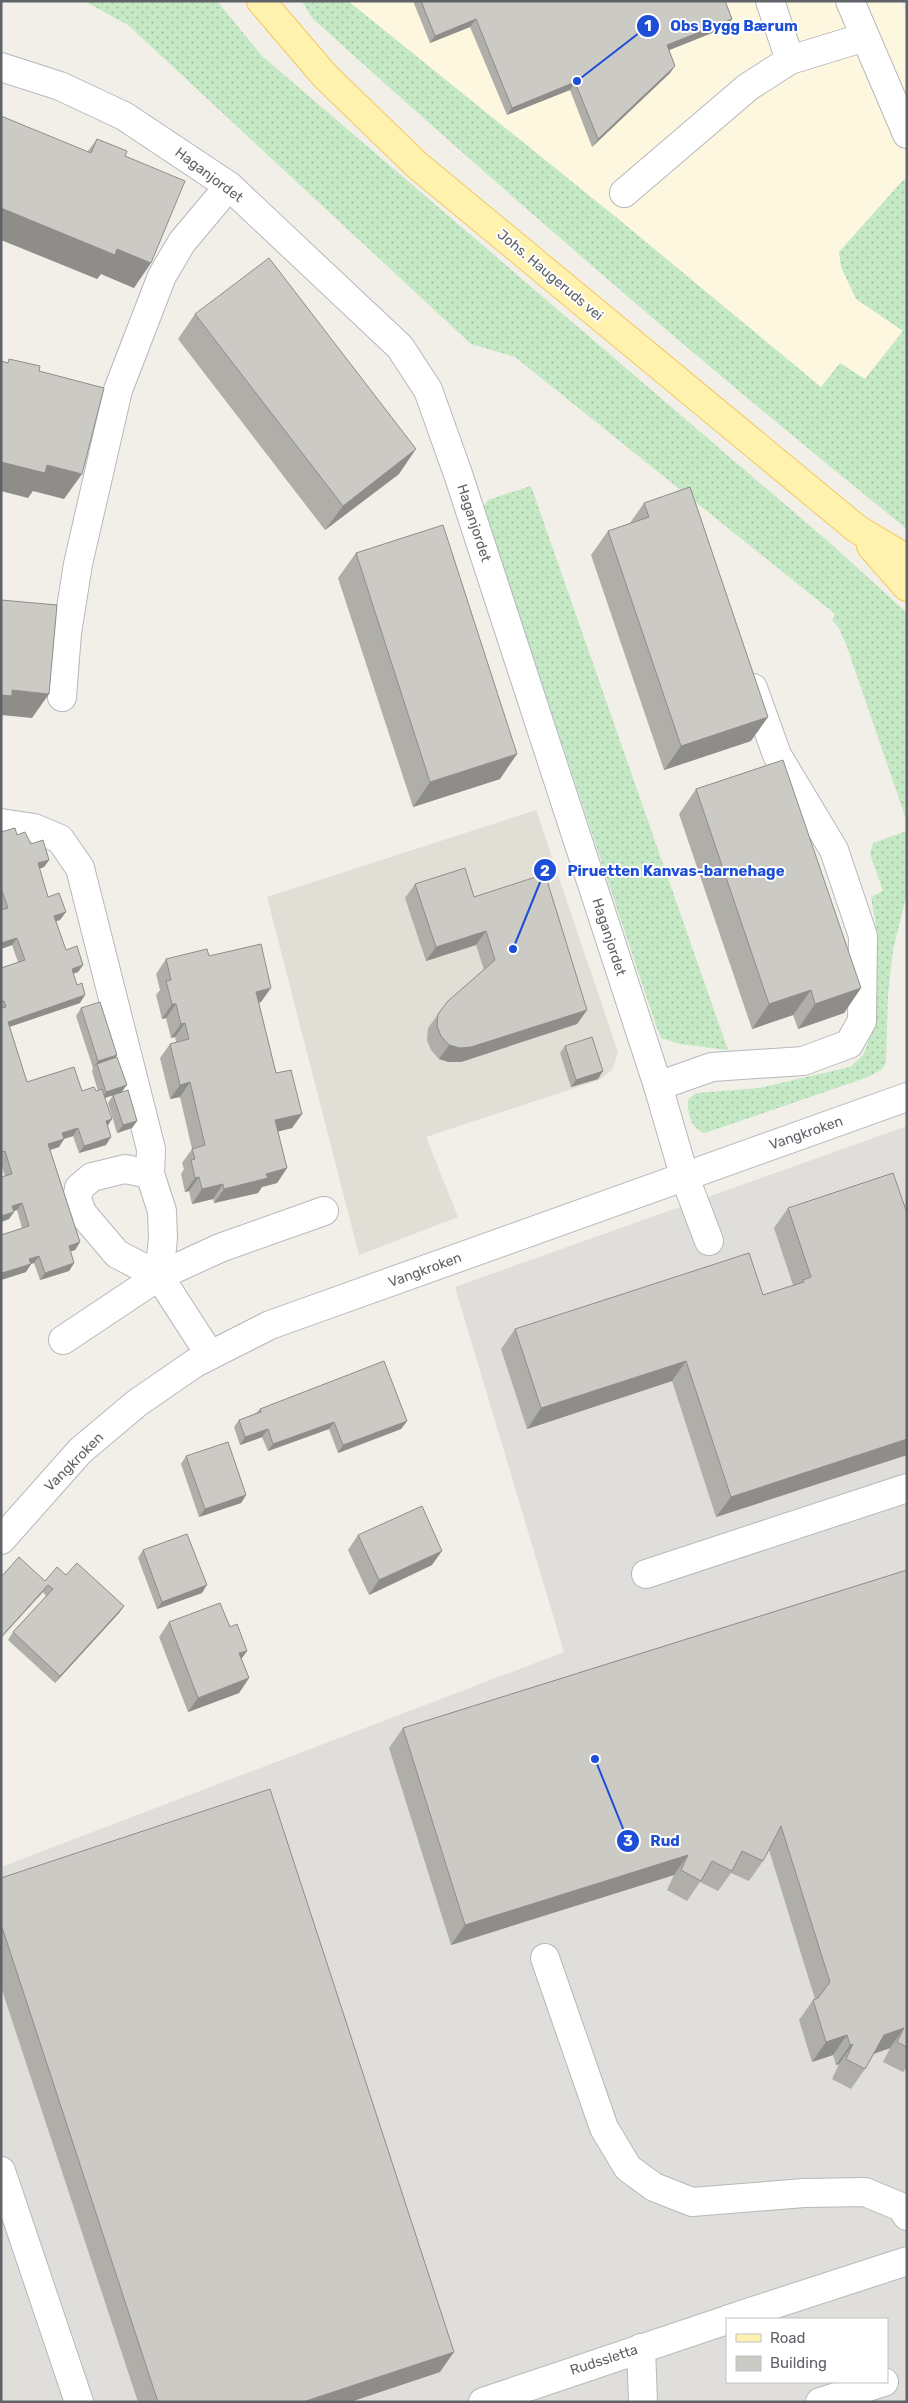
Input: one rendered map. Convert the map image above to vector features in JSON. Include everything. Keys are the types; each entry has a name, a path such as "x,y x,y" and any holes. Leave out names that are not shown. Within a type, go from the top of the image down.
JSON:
{"main road":[{"name":"Johs. Haugeruds vei","path":"261,1 325,76 417,165 857,529 907,559"},
{"name":"Johs. Haugeruds vei","path":"857,529 907,587"}],"street":[{"path":"770,1 790,60"},
{"path":"850,1 907,134"},
{"path":"624,193 748,87 790,60 865,37"},
{"name":"Haganjordet","path":"1,67 60,86 124,116 229,186 400,346 428,390 458,474 658,1086 684,1175 709,1241"},
{"path":"62,697 67,633 78,564 118,390 162,276 182,242 229,186"},
{"path":"658,1086 712,1067 803,1061 849,1044 862,1022 863,936 834,850 777,755 746,668"},
{"path":"1,823 34,828 60,839 80,868 151,1149 150,1174 162,1211 163,1238 160,1276"},
{"name":"Vangkroken","path":"1,1540 80,1451 137,1403 210,1355 270,1325 684,1175 907,1097"},
{"path":"150,1174 125,1169 92,1177 79,1188 76,1200 83,1214 117,1254 160,1276 210,1355"},
{"path":"63,1340 160,1276 220,1248 324,1211"},
{"path":"646,1574 907,1488"},
{"path":"545,1958 604,2128 628,2168 654,2186 692,2202 804,2193 865,2192 901,2207 907,2216"},
{"path":"1,2171 79,2402"},
{"name":"Rudssletta","path":"734,2318 907,2260"},
{"name":"Rudssletta","path":"483,2402 532,2393 641,2348 726,2321"},
{"path":"641,2348 643,2402"},
{"path":"888,2380 907,2375"},
{"path":"820,2402 879,2383"}],"shaded area":[{"path":"348,1 901,1 907,16 907,177 856,299 903,331 865,379 821,387 617,218"},
{"path":"536,810 618,1052 612,1070 599,1080 426,1137 458,1217 359,1255 267,897"},
{"path":"907,1126 907,2402 1,2402 1,1867 564,1652 455,1287"}],"green space":[{"path":"84,1 217,1 262,56 830,543 907,613 907,822 847,647 839,628 832,620 835,614 515,357 471,344 128,25"},
{"path":"302,1 348,1 617,218 821,387 840,363 865,379 903,331 856,299 841,267 839,252 904,179 907,182 907,529 755,405 458,149 312,18"},
{"path":"531,486 728,1050 680,1044 661,1038 656,1025 483,507 488,500"},
{"path":"907,831 907,893 893,950 888,994 886,1063 881,1070 868,1077 705,1133 700,1131 693,1124 689,1110 688,1100 696,1093 759,1088 850,1067 863,1055 868,1043 867,1029 878,937 871,897 883,891 870,854 873,843"}],"building":[{"path":"421,1 725,1 732,19 667,45 675,66 598,139 575,82 512,108 476,19 435,36"},
{"path":"1,116 91,153 97,139 127,151 125,156 185,181 151,263 117,249 115,255 1,208"},
{"path":"269,258 416,449 343,506 195,314"},
{"path":"9,359 40,366 39,371 104,388 82,474 47,465 45,473 1,462 1,361 8,363"},
{"path":"690,487 768,717 681,746 608,531 649,517 644,503"},
{"path":"443,525 517,754 430,782 356,553"},
{"path":"1,600 57,605 49,694 12,690 12,696 1,695"},
{"path":"783,760 861,988 815,1004 811,990 769,1004 696,789"},
{"path":"15,828 17,835 25,832 31,844 43,840 49,860 38,863 48,897 59,893 66,912 54,916 66,950 77,946 83,965 72,969 77,985 82,983 85,995 8,1022 27,1082 74,1067 82,1091 94,1087 96,1091 102,1089 112,1119 106,1121 111,1137 84,1146 78,1128 62,1133 64,1139 48,1144 80,1242 69,1246 74,1263 45,1273 39,1256 29,1259 31,1264 2,1273 1,1270 1,1235 29,1226 22,1203 12,1206 14,1212 1,1216 1,1177 12,1174 5,1151 1,1152 1,1008 6,1007 4,1001 1,1002 1,968 25,960 17,938 1,943 1,910 8,908 1,888 1,832"},
{"path":"465,868 474,897 545,874 587,1010 471,1047 460,1048 449,1045 441,1036 437,1026 438,1014 448,1001 495,960 486,931 436,947 415,884"},
{"path":"261,944 271,988 256,992 276,1073 291,1070 302,1114 275,1120 287,1168 266,1174 268,1178 224,1189 223,1184 202,1189 199,1177 195,1178 191,1160 195,1159 192,1149 205,1145 190,1082 180,1085 170,1044 189,1039 185,1023 181,1024 176,1004 172,1004 166,981 171,980 166,959 207,949 209,956"},
{"path":"100,1002 117,1055 98,1061 81,1008"},
{"path":"592,1037 603,1071 576,1080 565,1046"},
{"path":"117,1057 127,1085 106,1092 97,1064"},
{"path":"128,1090 137,1121 123,1125 113,1095"},
{"path":"893,1173 907,1213 907,1439 731,1497 686,1361 541,1408 515,1329 749,1253 763,1295 804,1282 803,1280 811,1277 788,1208"},
{"path":"384,1361 407,1421 343,1445 334,1422 273,1444 268,1429 245,1437 239,1420 261,1412 260,1409"},
{"path":"228,1442 246,1495 205,1509 186,1456"},
{"path":"422,1506 442,1551 379,1580 358,1535"},
{"path":"187,1534 207,1585 162,1602 143,1550"},
{"path":"19,1557 45,1581 57,1567 66,1575 77,1563 124,1606 60,1676 13,1632 53,1589 48,1585 1,1637 1,1577"},
{"path":"907,1570 907,2047 897,2042 904,2028 884,2035 865,2069 846,2059 853,2044 850,2045 847,2035 826,2042 813,2000 818,1998 830,1982 781,1826 763,1861 742,1851 732,1871 712,1861 701,1881 681,1870 688,1855 465,1925 403,1728"},
{"path":"220,1603 230,1627 237,1624 247,1651 239,1653 249,1678 198,1698 169,1622"},
{"path":"270,1789 454,2352 303,2402 158,2402 1,1924 1,1878"}],"place":[{"name":"Obs Bygg Bærum","path":"577,81"},
{"name":"Piruetten Kanvas-barnehage","path":"513,949"},
{"name":"Rud","path":"595,1759"}]}
